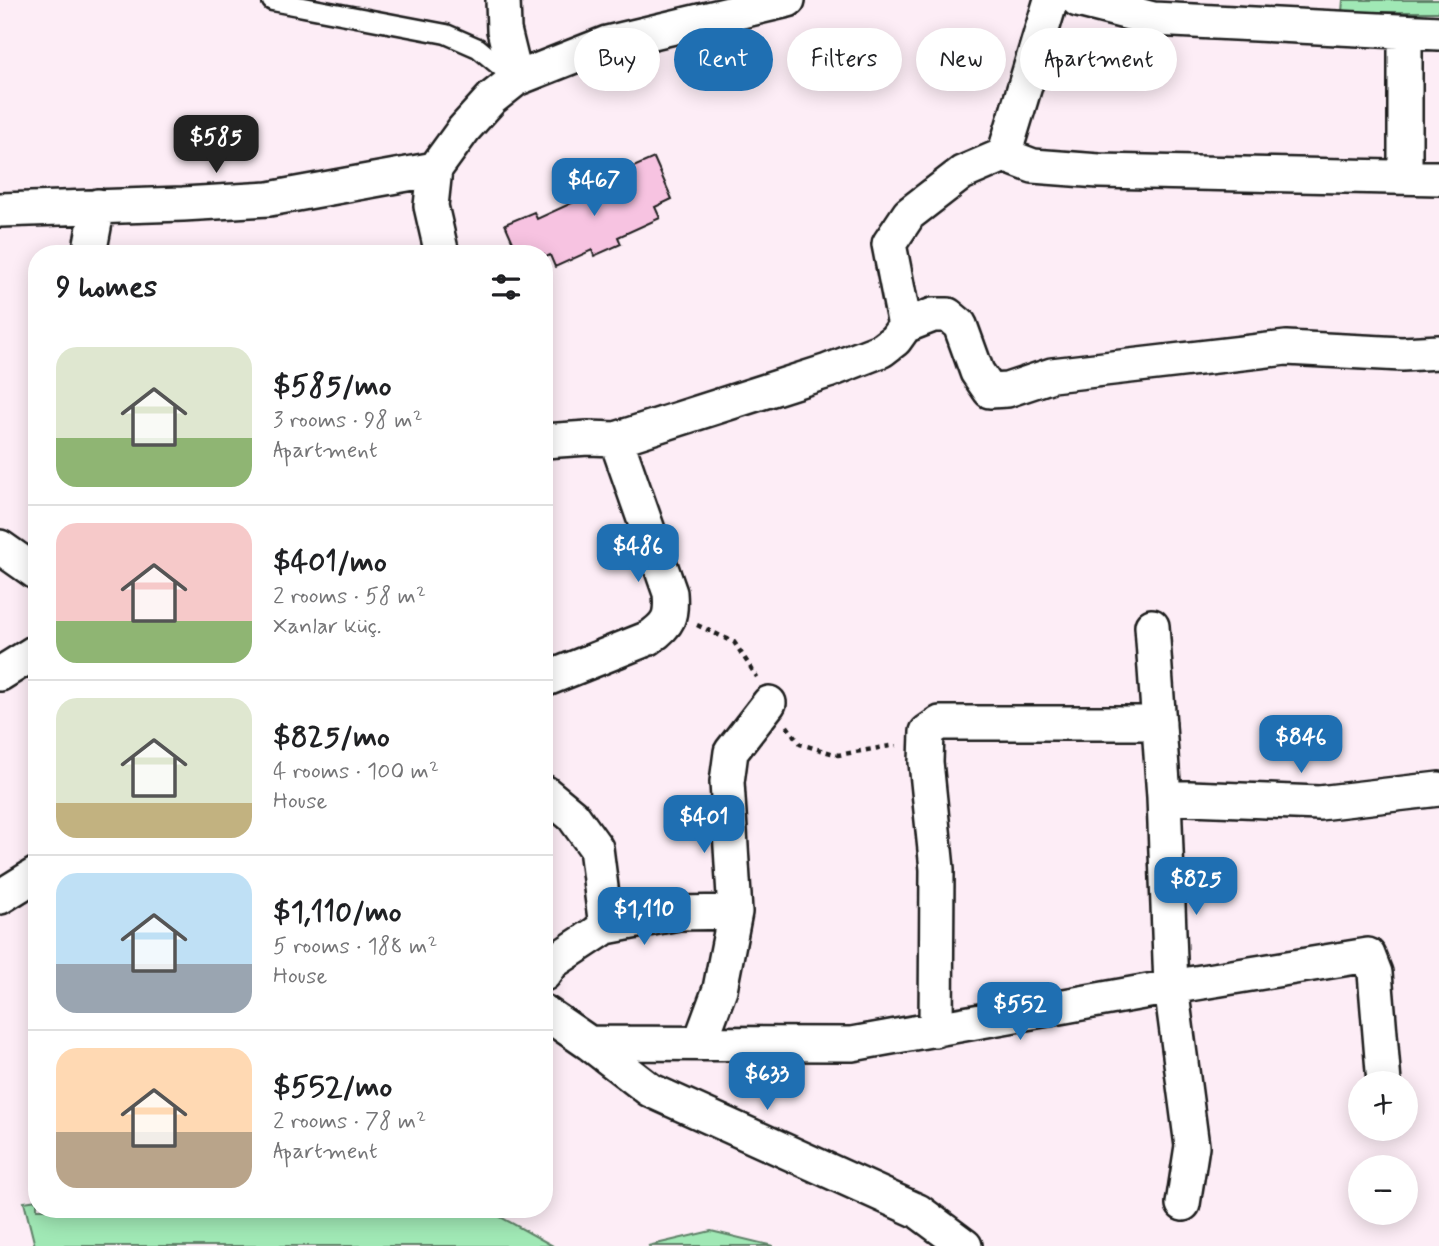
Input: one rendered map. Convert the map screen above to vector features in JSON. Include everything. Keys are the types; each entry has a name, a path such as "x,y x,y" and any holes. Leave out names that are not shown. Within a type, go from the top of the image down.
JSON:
{"street":[{"path":"503,0 503,30 516,79"},
{"path":"440,245 431,206 435,169 464,129 492,98 516,79 607,43 788,0"},
{"path":"1004,155 1051,0"},
{"path":"1078,0 1153,19 1439,33"},
{"path":"1405,32 1405,177"},
{"path":"905,326 889,244 909,214 962,173 1004,155 1033,166 1099,171 1439,178"},
{"path":"0,210 270,199 435,169"},
{"path":"91,245 98,206"},
{"path":"553,440 616,439 828,371 882,350 895,340 905,326 933,315 948,315 960,325 977,372 990,391 1007,390 1052,375 1286,348 1402,354 1439,352"},
{"path":"553,676 649,638 663,628 671,612 670,593 616,439"},
{"path":"0,547 28,567"},
{"path":"1152,626 1164,797 1171,987 1192,1146 1182,1204"},
{"path":"0,674 28,657"},
{"path":"700,1043 720,989 735,912 727,782 731,752 769,703"},
{"path":"936,1030 937,869 926,762 927,732 940,723 1159,723"},
{"path":"1164,797 1319,803 1439,789"},
{"path":"553,799 573,816 596,848 606,927"},
{"path":"553,962 606,927 678,913 735,912"},
{"path":"589,1043 852,1044 1368,955 1375,973 1383,1071"},
{"path":"553,1018 650,1090 918,1211 965,1246"}],"lane":[{"path":"272,1 446,34 478,48 516,79"}],"green space":[{"path":"1343,0 1439,0 1439,12 1342,12"},
{"path":"28,1201 28,1218 24,1202"},
{"path":"28,1218 502,1218 553,1246 35,1246"},
{"path":"711,1231 773,1246 648,1246"}],"building":[{"path":"654,158 672,199 655,207 660,218 618,237 621,244 594,256 592,250 555,267 553,245 514,245 505,224 534,212 537,219 633,175 631,168"}]}
